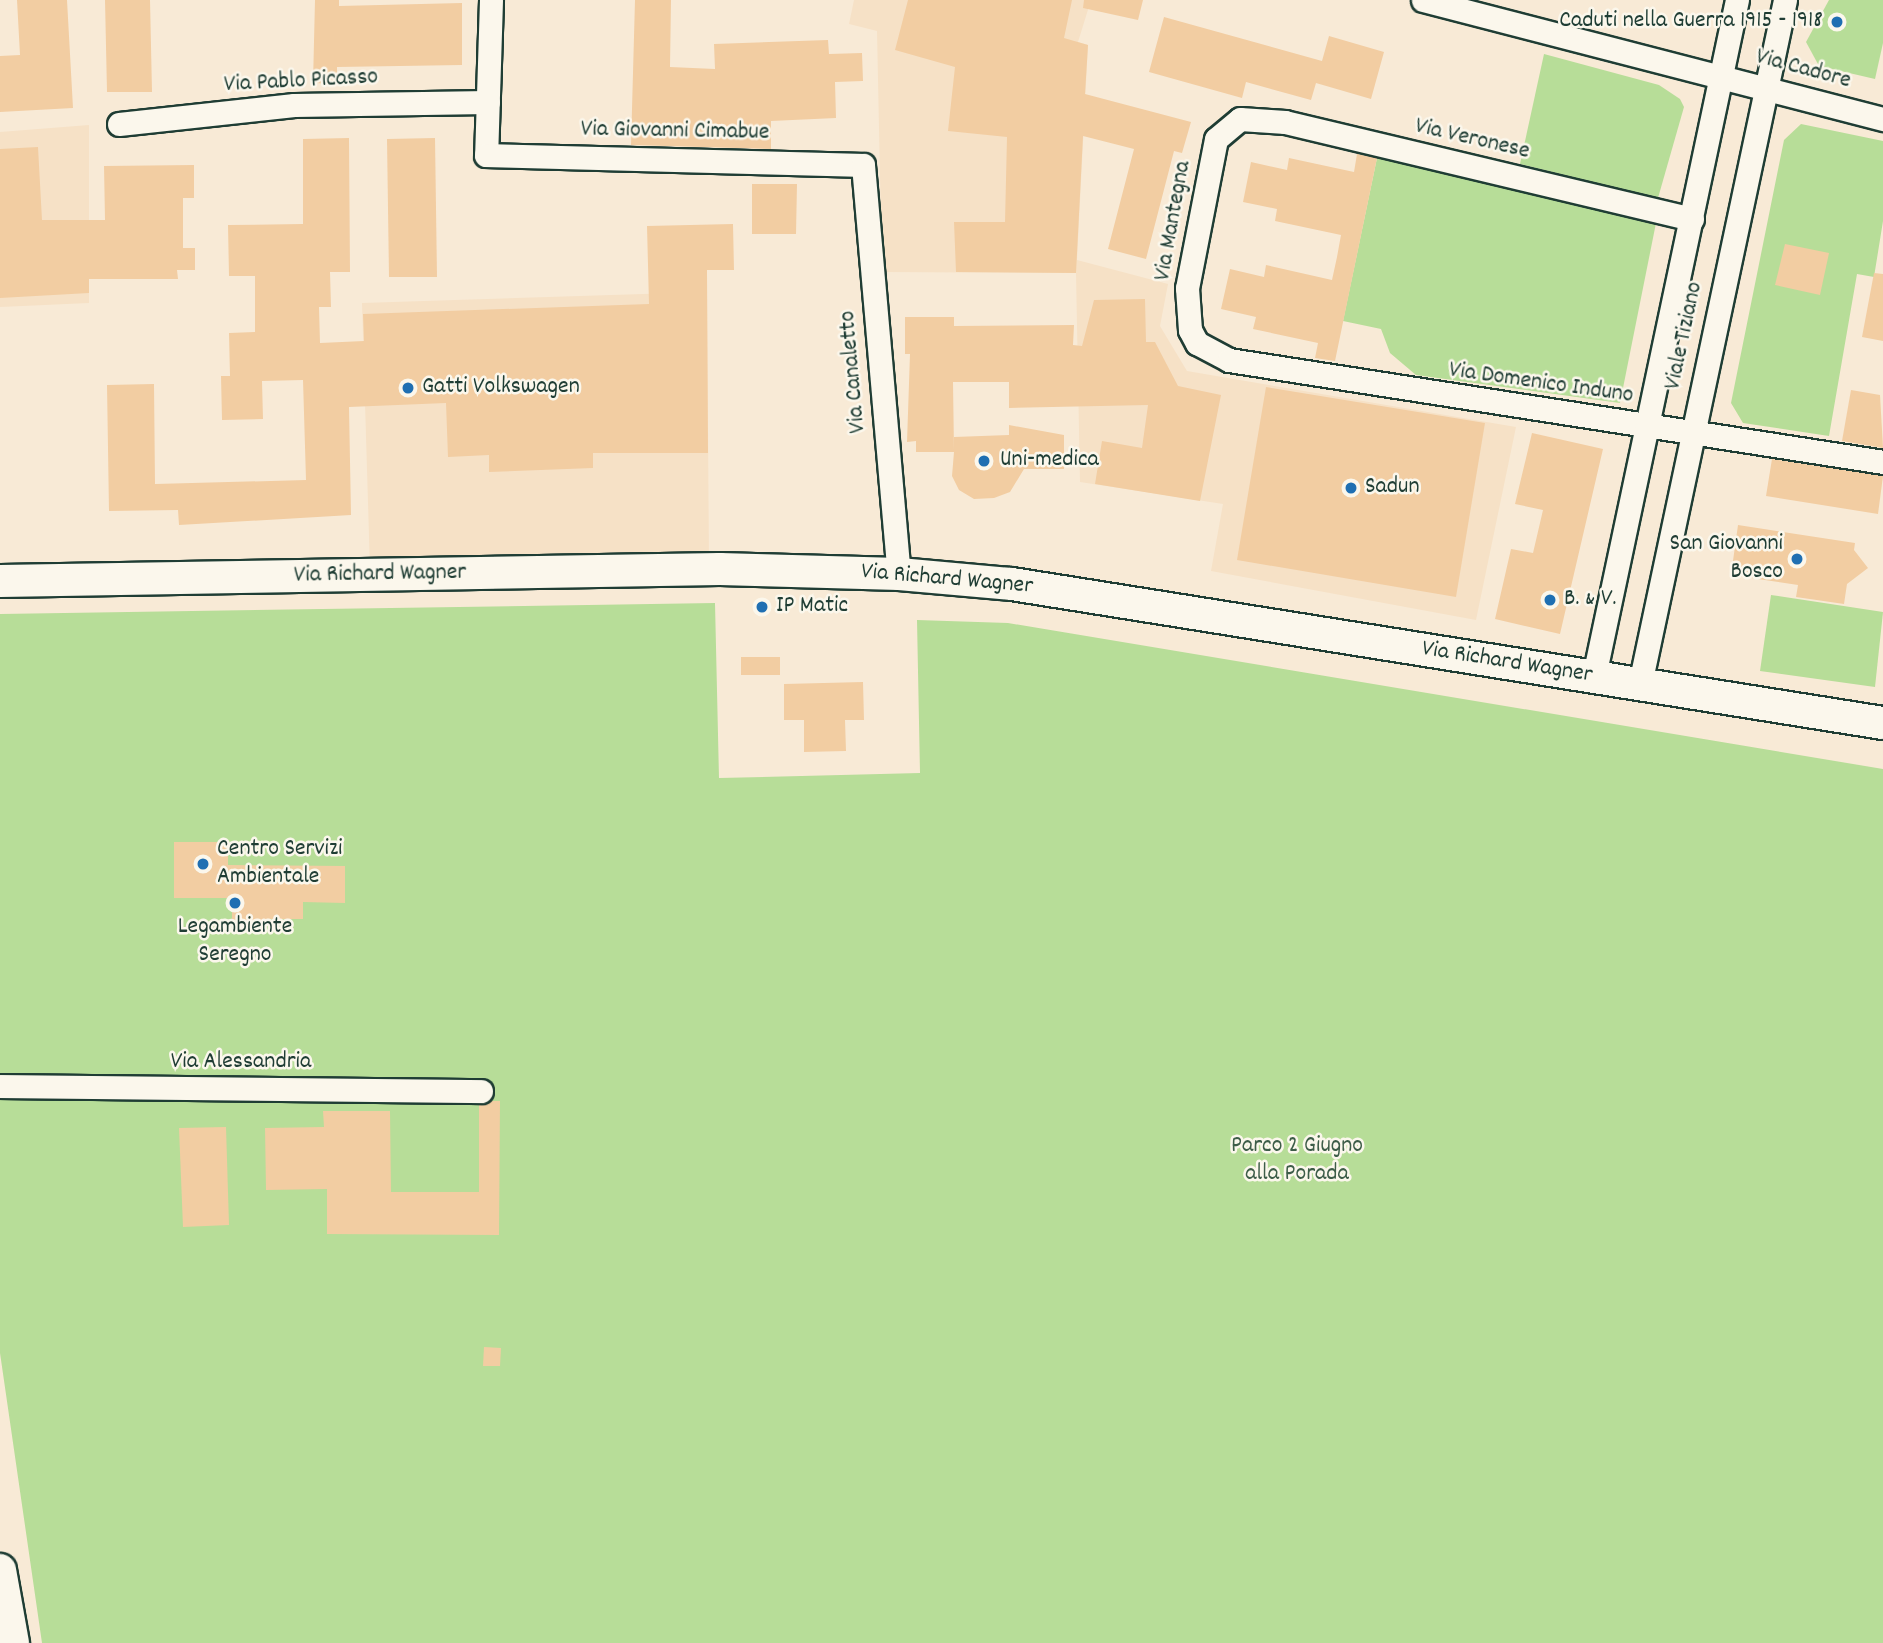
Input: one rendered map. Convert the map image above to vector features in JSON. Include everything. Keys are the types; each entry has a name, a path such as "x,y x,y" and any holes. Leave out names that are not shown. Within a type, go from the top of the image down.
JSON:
{"street":[{"path":"488,102 491,0"},
{"name":"Via Cadore","path":"1423,0 1766,86 1883,119"},
{"name":"Viale Tiziano","path":"1594,676 1737,0"},
{"name":"Viale Tiziano","path":"1640,684 1690,434 1785,0"},
{"name":"Via Pablo Picasso","path":"118,124 294,105 488,102"},
{"name":"Via Giovanni Cimabue","path":"488,102 486,155 863,165"},
{"name":"Via Veronese","path":"1240,119 1285,122 1692,219"},
{"name":"Via Mantegna","path":"1197,343 1186,312 1187,288 1216,139 1240,119"},
{"name":"Via Canaletto","path":"863,165 900,574"},
{"name":"Via Domenico Induno","path":"1197,343 1229,360 1883,462"},
{"name":"Via Richard Wagner","path":"0,581 720,569 900,574 1012,584 1883,723"},
{"name":"Via Alessandria","path":"0,1086 481,1091"},
{"path":"0,1570 8,1637"}],"shaded area":[{"path":"854,0 1091,0 1078,42 1088,45 1077,260 1168,284 1160,326 1187,371 1516,427 1476,620 1211,571 1223,504 1080,482 1076,273 882,272 877,31 849,24"},
{"path":"89,125 89,303 0,307 0,132"},
{"path":"707,292 709,563 370,569 362,303"}],"green space":[{"path":"1829,0 1883,0 1883,43 1875,79 1819,66 1806,42"},
{"path":"1544,54 1659,85 1680,99 1684,107 1658,198 1520,164"},
{"path":"1801,124 1883,141 1883,221 1874,277 1857,274 1829,436 1743,423 1731,403 1784,140"},
{"path":"1377,158 1656,223 1620,403 1416,375 1390,353 1381,329 1343,321"},
{"path":"1771,595 1883,612 1875,687 1760,671"},
{"name":"Parco 2 Giugno alla Porada","path":"715,603 719,778 920,773 917,620 1008,623 1883,769 1883,1643 42,1643 0,1353 0,614"}],"building":[{"path":"17,0 67,0 73,108 0,112 0,56 20,55"},
{"path":"105,0 150,0 152,92 107,92"},
{"path":"315,0 339,0 339,6 462,3 462,65 337,67 337,84 313,83"},
{"path":"635,0 671,0 670,67 715,69 714,44 828,40 829,54 862,53 863,81 835,82 836,118 771,121 771,149 631,145"},
{"path":"908,0 1072,0 1064,38 1088,45 1085,94 1191,122 1182,153 1174,151 1146,259 1108,249 1134,149 1083,136 1076,273 956,272 954,222 1005,222 1007,137 948,131 955,67 895,50"},
{"path":"1084,0 1143,0 1138,20 1083,8"},
{"path":"1164,17 1322,61 1329,36 1384,52 1371,99 1316,83 1311,100 1246,82 1242,98 1149,72"},
{"path":"349,138 350,272 330,272 331,307 319,307 320,343 364,341 363,314 649,304 647,226 733,224 734,270 707,270 708,453 593,453 593,468 489,472 489,455 448,457 446,403 349,407 351,515 179,525 178,510 109,511 107,385 154,384 155,484 306,480 303,380 262,381 263,419 222,420 221,376 230,376 229,333 255,332 255,276 229,276 228,225 303,224 303,139"},
{"path":"435,138 437,277 389,277 387,139"},
{"path":"38,147 42,220 105,220 104,166 194,165 194,198 183,198 183,248 195,248 195,270 177,270 178,279 89,279 89,293 0,298 0,149"},
{"path":"1357,154 1377,158 1335,361 1315,358 1318,343 1253,329 1256,317 1221,309 1230,269 1264,277 1266,265 1332,280 1337,257 1341,235 1275,221 1277,209 1243,202 1251,162 1287,170 1289,158 1354,172"},
{"path":"752,184 797,184 796,234 752,234"},
{"path":"1785,244 1829,253 1820,295 1775,285"},
{"path":"1874,273 1883,274 1883,341 1862,337"},
{"path":"1145,299 1146,342 1155,342 1178,386 1221,395 1200,501 1095,484 1102,441 1142,448 1148,405 1009,408 1009,382 953,382 954,451 954,437 1009,435 1009,425 1064,435 1064,469 1024,469 1010,492 994,498 974,499 959,490 952,476 954,452 916,452 916,441 907,442 910,354 905,354 905,317 954,317 954,326 1074,325 1073,345 1082,346 1094,300"},
{"path":"1266,387 1485,423 1456,597 1237,560"},
{"path":"1851,390 1880,395 1883,448 1842,441"},
{"path":"1532,433 1603,449 1560,634 1495,619 1511,549 1533,553 1543,510 1515,504"},
{"path":"1772,459 1883,476 1878,514 1766,496"},
{"name":"San Giovanni Bosco","path":"1738,525 1855,543 1854,550 1868,568 1847,584 1844,604 1796,597 1798,585 1731,575"},
{"path":"741,657 780,657 780,675 741,675"},
{"path":"863,682 864,720 845,720 846,751 804,752 804,720 784,720 784,684"},
{"path":"174,842 228,842 228,865 345,866 345,903 303,902 303,919 262,919 262,930 232,930 232,898 174,898"},
{"path":"500,1101 499,1235 327,1234 327,1189 266,1190 265,1128 324,1127 323,1111 390,1111 391,1192 479,1192 479,1105"},
{"path":"226,1127 229,1225 183,1227 179,1128"},
{"path":"484,1347 501,1348 500,1366 483,1366"}],"place":[{"name":"Caduti nella Guerra 1915 - 1918","path":"1837,22"},
{"name":"Gatti Volkswagen","path":"408,388"},
{"name":"Uni-medica","path":"984,461"},
{"name":"Sadun","path":"1351,488"},
{"name":"San Giovanni Bosco","path":"1797,559"},
{"name":"B. & V.","path":"1550,600"},
{"name":"IP Matic","path":"762,607"},
{"name":"Centro Servizi Ambientale","path":"203,864"},
{"name":"Legambiente Seregno","path":"235,903"}]}
